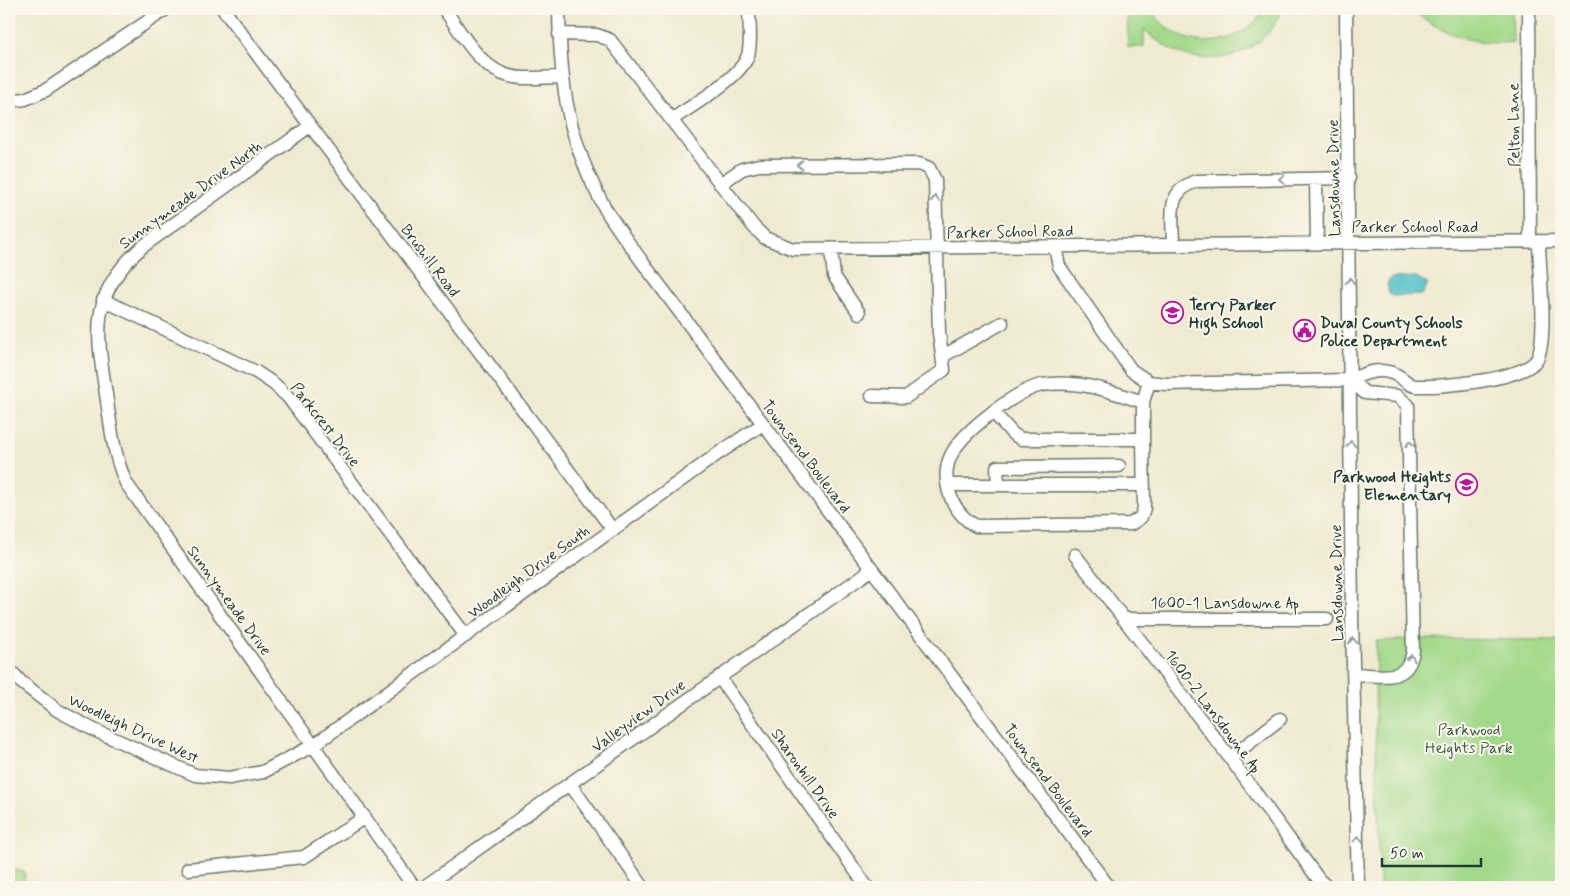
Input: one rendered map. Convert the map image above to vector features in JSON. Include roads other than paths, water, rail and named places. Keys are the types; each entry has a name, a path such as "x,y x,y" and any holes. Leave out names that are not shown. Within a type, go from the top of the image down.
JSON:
{"street":[{"path":"9,101 25,99 46,90 166,9"},
{"name":"Brushill Road","path":"223,9 613,530"},
{"path":"444,9 490,66 504,75 520,78 561,77"},
{"name":"Townsend Boulevard","path":"559,9 561,77 577,148 608,212 643,263 1109,887"},
{"path":"671,120 736,72 745,62 749,46 749,9"},
{"name":"Lansdowne Drive","path":"1346,9 1358,887"},
{"name":"Pelton Lane","path":"1149,382 1166,384 1350,380 1369,371 1387,372 1417,386 1474,381 1514,374 1527,369 1537,360 1541,347 1535,241 1529,9"},
{"name":"Parker School Road","path":"560,34 596,35 610,40 753,226 765,238 793,248 831,250 1350,242 1561,241"},
{"name":"Sunnymeade Drive North","path":"103,300 108,286 122,264 142,247 310,126"},
{"path":"720,184 742,169 759,166 924,165 933,174 935,180 939,333 944,370 906,397 872,396"},
{"path":"1174,245 1174,200 1179,190 1187,184 1196,181 1349,178"},
{"path":"1316,179 1317,243"},
{"path":"1055,247 1059,266 1131,370 1149,382 1143,402 1144,508 1141,517 1131,524 976,526 964,520 952,502 948,485 948,467 953,451 966,435 1023,393 1041,385 1073,383 1105,389 1143,402"},
{"path":"831,250 834,276 859,312"},
{"name":"Parkcrest Drive","path":"103,300 256,372 274,384 288,397 466,636"},
{"name":"Sunnymeade Drive","path":"103,300 99,319 99,349 116,459 126,482 414,887"},
{"path":"943,356 1002,323"},
{"path":"1350,380 1365,393 1397,396 1408,405 1413,651 1411,664 1405,671 1396,675 1354,674"},
{"path":"994,413 1012,434 1021,439 1143,439"},
{"name":"Woodleigh Drive South","path":"314,745 763,424"},
{"path":"1092,466 1092,485"},
{"path":"998,485 997,467 1119,466"},
{"path":"948,485 1144,485"},
{"name":"1600-2 Lansdowne Ap","path":"1075,555 1230,758 1319,880 1327,887"},
{"name":"Valleyview Drive","path":"424,887 871,570"},
{"name":"1600-1 Lansdowne Ap","path":"1123,619 1327,619"},
{"name":"Woodleigh Drive West","path":"9,668 21,682 57,710 138,751 195,775 229,778 263,772 314,745"},
{"name":"Sharonhill Drive","path":"719,677 867,887"},
{"path":"1230,758 1280,719"},
{"path":"570,784 643,887"},
{"path":"188,869 304,858 365,817"}],"water":[{"path":"1416,277 1428,284 1422,295 1394,296 1389,294 1387,283 1391,278"}],"place":[{"name":"Terry Parker High School","path":"1173,313"},
{"name":"Duval County Schools Police Department","path":"1304,331"},
{"name":"Parkwood Heights Elementary","path":"1467,485"}],"park label":[{"name":"Parkwood Heights Park","path":"1469,738"}]}
